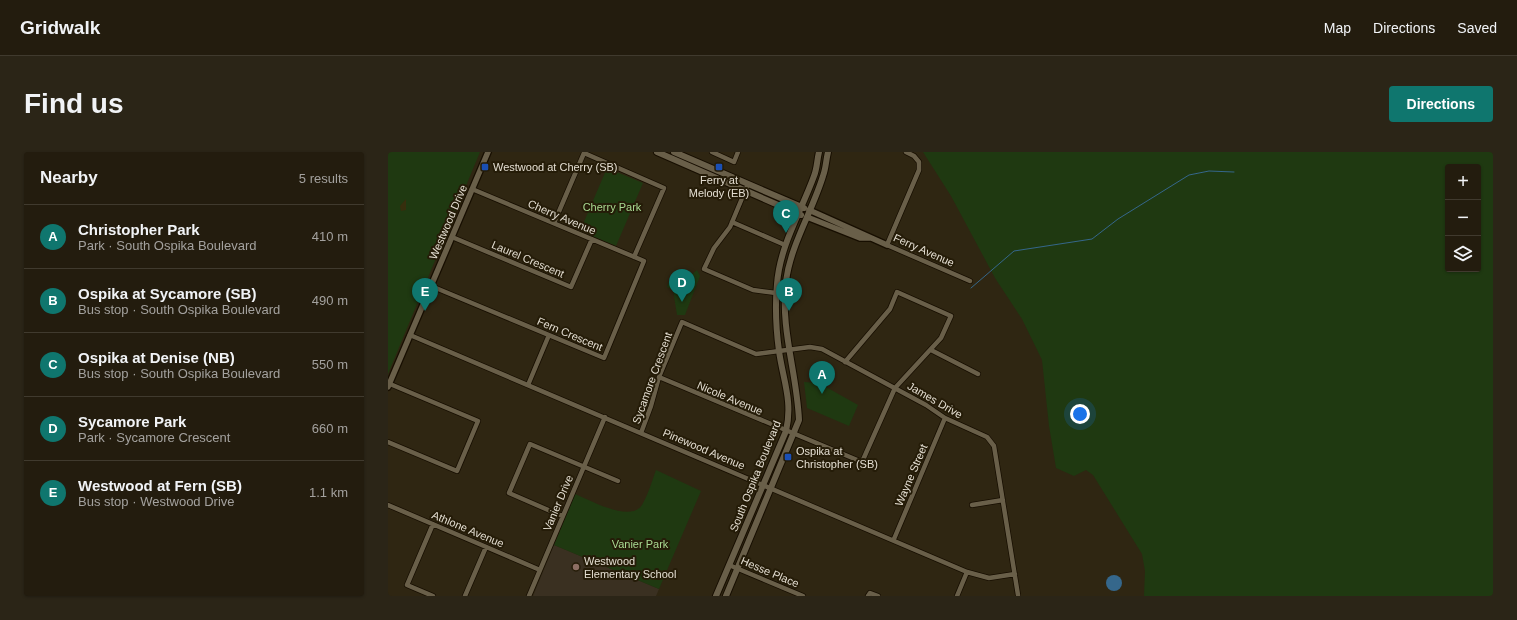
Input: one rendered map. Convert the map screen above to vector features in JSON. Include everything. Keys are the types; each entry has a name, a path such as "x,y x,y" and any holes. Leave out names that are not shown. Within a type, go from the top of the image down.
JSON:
{"main road":[{"name":"Ferry Avenue","path":"657,152 809,210"},
{"name":"Ferry Avenue","path":"674,152 807,217"},
{"name":"South Ospika Boulevard","path":"716,596 786,431 790,416 789,401 779,352 775,310 776,293 785,245 815,175 819,152"},
{"name":"South Ospika Boulevard","path":"726,596 799,420 798,398 788,350 785,312 786,282 792,251 824,175 828,152"}],"street":[{"name":"Westwood Drive","path":"389,386 488,152"},
{"path":"712,152 734,162 738,152"},
{"path":"887,245 919,170 919,162 914,156 906,152"},
{"path":"554,223 584,153 664,188 634,257"},
{"path":"747,187 732,222 714,248 704,269 753,290 776,293"},
{"name":"Cherry Avenue","path":"472,189 644,261"},
{"name":"Ferry Avenue","path":"809,210 863,232 870,238 970,281"},
{"name":"Ferry Avenue","path":"807,217 860,238 870,238"},
{"path":"732,222 785,245"},
{"name":"Laurel Crescent","path":"452,237 571,286 592,239"},
{"name":"Fern Crescent","path":"431,286 604,358 644,261"},
{"path":"845,362 890,308 897,292 952,316 940,338 931,350 895,388"},
{"name":"Sycamore Crescent","path":"641,433 651,406 659,377 682,322 756,354 788,350"},
{"name":"Pinewood Avenue","path":"410,335 894,539 967,572 989,578 1015,574"},
{"path":"528,385 549,335"},
{"name":"James Drive","path":"788,350 810,347 822,349 926,405 944,418 988,437 994,446 1018,595"},
{"path":"931,350 978,374"},
{"name":"Nicole Avenue","path":"659,377 794,435 862,462 895,388"},
{"path":"388,442 457,471 478,421 389,386"},
{"name":"Vanier Drive","path":"529,596 605,417"},
{"name":"Wayne Street","path":"894,539 944,418"},
{"path":"562,516 509,493 530,444 618,481"},
{"path":"972,505 1003,500"},
{"name":"Athlone Avenue","path":"388,505 540,570"},
{"path":"433,524 406,585 433,596"},
{"path":"465,596 486,547"},
{"name":"Hesse Place","path":"729,565 803,596"},
{"path":"957,596 967,572"},
{"path":"868,596 870,593 878,596"}],"shaded area":[{"name":"Westwood Elementary School","path":"554,545 659,589 656,596 533,596"}],"green space":[{"path":"388,152 480,152 388,374"},
{"path":"923,152 1493,152 1493,596 1144,596 1145,571 1142,554 1093,475 1086,470 1074,476 1056,468 1049,426 1042,360 1022,319 995,278 951,196"},
{"name":"Cherry Park","path":"607,168 643,183 616,246 580,231"},
{"path":"697,270 700,276 685,315 677,315 673,290 667,287 671,276 678,286"},
{"path":"804,382 819,383 858,405 849,426 807,408"},
{"name":"Vanier Park","path":"656,470 701,491 659,589 554,545 575,494 600,505 619,511 629,512 636,510 644,501"}],"sand":[{"path":"406,199 406,210 401,211 400,206"}],"water":[{"path":"1114,575 1120,577 1122,583 1120,589 1114,591 1108,589 1106,583 1108,577"}],"waterway":[{"path":"971,288 1014,251 1092,239 1118,219 1189,175 1209,171 1234,172"}],"place":[{"name":"Westwood at Cherry (SB)","path":"485,167"},
{"name":"Ferry at Melody (EB)","path":"719,167"},
{"name":"Ospika at Denise (NB)","path":"786,233"},
{"name":"Sycamore Park","path":"682,302"},
{"name":"Westwood at Fern (SB)","path":"425,311"},
{"name":"Ospika at Sycamore (SB)","path":"789,311"},
{"name":"Christopher Park","path":"822,394"},
{"name":"Ospika at Christopher (SB)","path":"788,457"},
{"name":"Westwood Elementary School","path":"576,567"}]}
